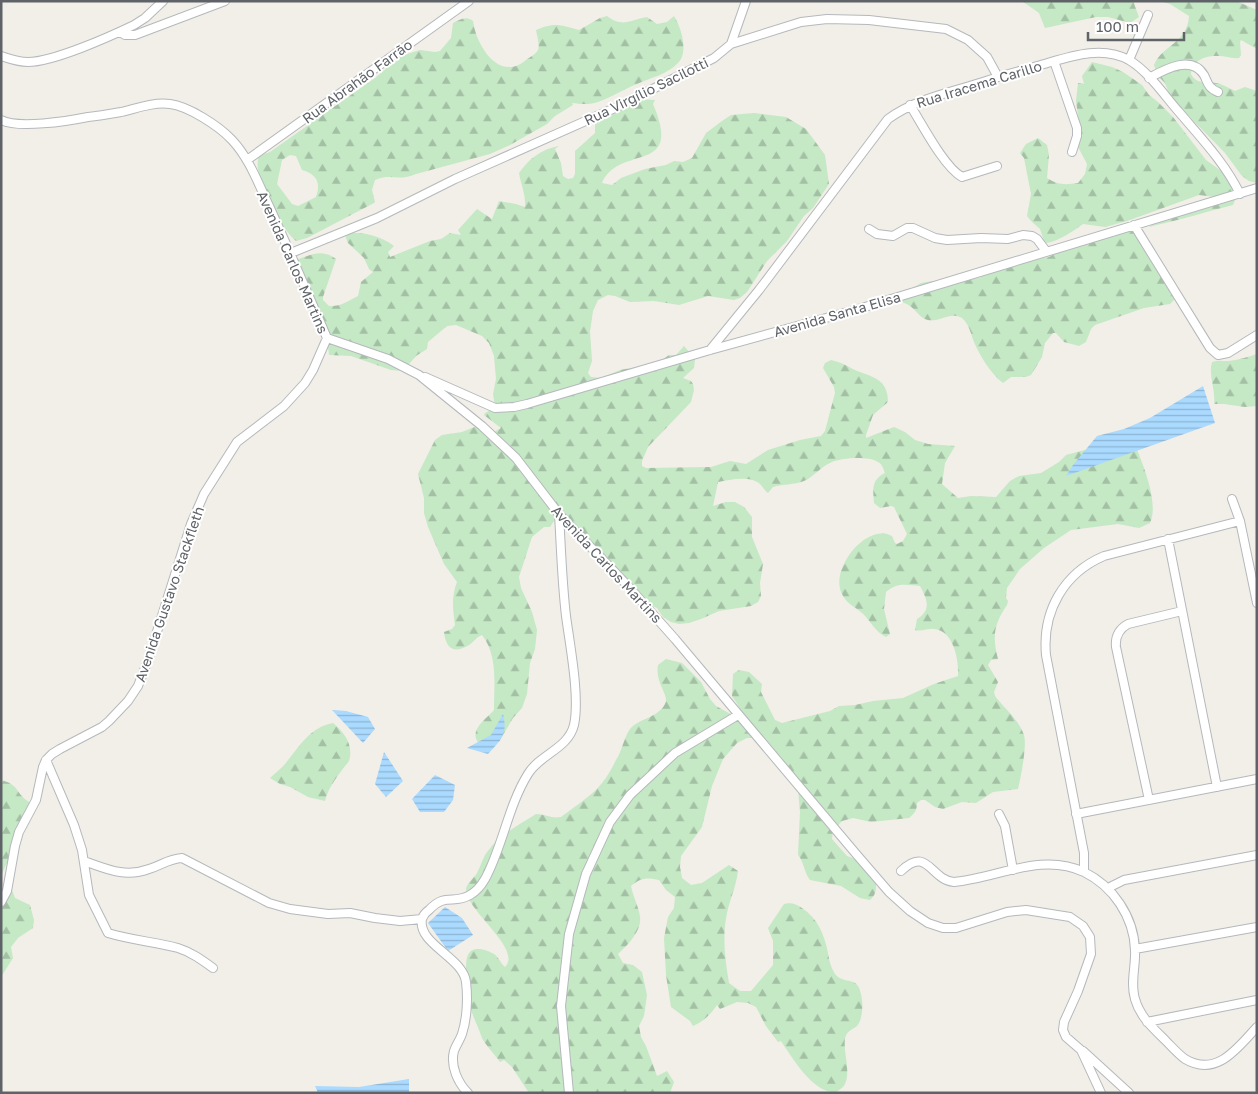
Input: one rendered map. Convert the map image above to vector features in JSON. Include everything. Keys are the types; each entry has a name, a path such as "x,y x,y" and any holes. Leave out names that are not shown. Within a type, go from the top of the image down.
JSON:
{"street":[{"path":"1,56 21,62 38,61 82,47 120,32 145,18 163,1"},
{"path":"120,32 125,35 136,35 225,1"},
{"path":"731,44 746,1"},
{"name":"Rua Abrahão Farrão","path":"247,160 468,2"},
{"path":"1129,60 1148,15"},
{"name":"Rua Virgílio Sacilotti","path":"291,253 378,218 455,179 617,107 714,58 731,44 813,20 869,20 946,29 968,40 987,57 998,77"},
{"name":"Rua Iracema Carillo","path":"710,350 759,290 883,125 910,105 998,77 1077,54 1098,53 1117,55 1129,60 1150,78 1204,140 1232,178 1240,194"},
{"path":"1054,61 1077,128 1077,136 1072,152"},
{"path":"1150,78 1167,68 1181,65 1190,66 1198,69 1203,74 1207,85 1212,90 1218,92"},
{"name":"Avenida Carlos Martins","path":"1,120 31,124 102,115 151,104 172,104 193,113 225,133 247,160 291,253 327,338 388,359 419,375 482,426 516,458 559,514 628,586 675,639 889,892 910,911 928,923 943,928 956,928 1008,912 1026,910 1070,917 1083,926 1090,937 1091,954 1078,991 1064,1022 1063,1030 1066,1036 1082,1050 1101,1093"},
{"path":"910,105 934,145 952,170 958,175 962,177 998,166"},
{"name":"Avenida Santa Elisa","path":"419,375 489,406 502,408 526,404 855,310 1257,188"},
{"path":"1134,225 1210,348 1218,354 1228,353 1257,335"},
{"path":"869,229 877,234 893,236 907,228 913,228 935,238 947,240 1008,239 1023,235 1032,236 1037,239 1046,252"},
{"name":"Avenida Gustavo Stackfleth","path":"46,760 60,749 110,721 128,701 138,686 191,524 204,494 237,442 284,406 305,382 313,370 327,338"},
{"path":"1232,500 1240,521 1257,602"},
{"path":"468,1093 460,1082 454,1068 453,1057 464,1024 466,980 461,969 429,939 424,930 422,919 428,910 441,900 462,898 477,890 490,870 529,772 567,740 573,728 575,697 562,582 559,514"},
{"path":"1084,872 1084,853 1046,655 1046,637 1051,611 1058,595 1068,580 1089,563 1104,556 1240,521"},
{"path":"1168,539 1217,787"},
{"path":"1149,800 1116,647 1116,638 1119,631 1128,624 1182,611"},
{"path":"569,1093 561,1006 569,934 586,874 610,822 630,795 675,753 738,715"},
{"path":"46,760 74,825 84,861 89,895 108,933 124,938 180,948 198,957 213,968"},
{"path":"1,902 6,891 19,832 36,800 46,760"},
{"path":"1076,814 1257,779"},
{"path":"999,814 1005,826 1014,870"},
{"path":"1108,888 1124,880 1257,855"},
{"path":"84,861 122,873 135,874 171,859 182,858 269,903 290,909 328,914 350,913 400,921 422,919"},
{"path":"901,871 909,864 921,861 926,863 944,880 954,882 1047,864 1066,866 1084,872 1108,888 1120,903 1129,919 1135,949 1132,975 1137,1005 1147,1022 1180,1055 1190,1061 1202,1064 1218,1062 1228,1057 1257,1027"},
{"path":"1135,949 1257,927"},
{"path":"1147,1022 1257,1000"},
{"path":"1082,1050 1130,1093"}],"green space":[{"path":"1022,1 1133,1 1139,17 1130,23 1108,17 1096,17 1045,28 1039,13"},
{"path":"1159,1 1236,1 1257,10 1257,49 1241,40 1241,55 1239,58 1214,56 1200,59 1194,65 1191,74 1196,80 1226,86 1235,91 1245,87 1257,91 1257,183 1249,181 1242,176 1225,153 1176,103 1165,83 1158,76 1154,65 1163,52 1184,33 1189,16 1170,4"},
{"path":"607,16 622,22 647,17 657,24 667,22 674,16 683,40 681,58 674,67 664,73 603,100 588,104 572,103 573,105 555,116 547,124 490,154 410,176 400,178 386,177 375,180 372,190 374,203 307,238 296,241 282,225 268,201 259,176 259,156 270,152 375,78 401,56 420,50 440,51 451,38 453,23 465,18 473,21 479,40 491,58 498,64 507,67 516,66 531,57 538,50 536,30 558,25 579,30","holes":["290,155 296,156 302,170 311,174 318,183 316,197 298,206 292,204 277,184 282,160"]},
{"path":"1092,62 1123,72 1142,85 1149,95 1173,117 1206,160 1228,176 1233,188 1235,200 1233,205 1148,227 1215,197 1199,195 1105,227 1083,224 1057,240 1047,243 1044,241 1040,229 1027,216 1031,194 1024,158 1020,153 1026,144 1038,138 1047,145 1049,155 1047,178 1062,184 1078,183 1085,174 1087,164 1077,145 1079,123 1076,101 1078,83 1084,84 1082,76"},
{"path":"638,99 655,100 653,104 660,126 660,141 655,150 646,156 622,164 610,171 602,183 612,185 621,178 645,169 666,165 674,161 683,162 692,158 706,133 722,121 731,115 754,113 786,117 806,129 825,155 829,184 813,208 804,216 787,241 767,261 747,292 740,298 734,300 708,296 679,305 654,301 630,302 608,295 598,300 593,311 590,332 592,361 588,373 591,377 601,378 620,370 658,363 669,355 676,355 684,346 695,359 694,368 683,378 691,381 693,384 694,390 691,402 648,447 642,461 642,466 646,468 711,467 730,461 746,464 768,450 821,436 825,431 835,393 834,387 823,368 825,363 831,360 874,378 883,384 886,389 888,402 873,415 866,438 894,427 905,432 915,440 928,444 955,446 945,463 942,484 958,498 971,496 996,497 1010,481 1019,476 1041,473 1059,462 1066,455 1107,444 1136,447 1152,496 1153,506 1150,523 1139,528 1118,524 1071,530 1044,548 1020,569 1007,588 1007,605 999,618 995,630 998,659 991,660 988,665 998,682 994,692 995,696 1015,719 1024,735 1024,754 1018,789 993,792 976,803 962,802 943,809 935,807 925,800 921,800 917,803 917,808 913,815 909,818 871,822 853,818 842,821 833,831 832,839 847,856 874,868 876,889 870,900 860,898 841,886 810,880 806,874 798,855 800,812 798,789 769,744 759,738 747,738 737,743 723,759 712,786 702,827 681,856 682,878 691,885 702,883 729,865 738,871 725,922 724,939 729,983 740,991 751,991 773,965 773,941 768,928 784,904 796,904 808,912 816,922 835,974 843,980 855,983 858,986 862,1000 860,1021 857,1026 848,1032 845,1039 847,1079 843,1087 836,1092 827,1091 811,1081 797,1065 781,1041 778,1042 766,1026 756,1007 748,1003 737,1002 720,1009 717,1005 712,1012 693,1026 690,1021 671,1007 666,975 664,938 668,917 674,908 675,897 666,890 659,880 647,878 637,881 631,886 639,913 639,928 626,947 618,954 623,963 633,965 642,972 647,995 644,1016 639,1026 641,1037 657,1076 667,1071 674,1082 670,1093 529,1093 512,1067 504,1060 500,1062 485,1043 472,1012 466,973 467,959 470,952 479,949 496,955 505,967 508,959 501,940 468,898 466,889 477,873 485,855 501,837 536,814 561,817 583,801 606,778 630,729 660,711 664,706 666,698 659,681 658,665 666,659 682,663 701,682 716,706 736,717 743,713 732,696 733,674 739,670 749,672 762,684 761,692 775,720 782,723 830,711 839,706 903,698 958,676 958,662 954,648 947,635 935,629 915,630 917,619 925,612 927,604 920,586 898,585 886,592 884,609 890,634 886,637 848,602 842,594 839,584 845,561 861,542 871,536 882,533 892,536 897,544 903,541 907,534 894,507 880,508 874,503 873,489 875,482 885,473 882,466 872,459 866,458 834,461 804,481 773,487 768,493 756,481 739,479 718,482 713,506 726,502 735,502 744,507 752,517 752,537 763,564 760,583 761,596 758,602 751,606 719,611 689,623 679,624 663,617 657,608 650,605 634,585 563,513 556,518 550,527 544,527 532,537 519,577 521,588 532,612 537,630 535,649 530,663 527,694 522,708 513,718 499,742 482,747 477,742 476,732 481,723 494,710 494,671 491,652 482,635 469,645 459,649 449,646 445,638 444,632 452,629 455,625 453,598 457,582 444,564 428,527 418,474 435,440 442,435 462,432 477,426 492,433 501,428 484,415 495,406 493,394 496,379 494,356 489,343 482,336 456,325 447,326 428,342 427,349 416,356 403,371 391,370 351,356 329,355 328,347 322,338 320,325 299,272 297,258 322,253 336,259 323,300 329,306 337,306 347,302 358,296 361,282 373,272 369,269 364,258 348,243 344,233 370,235 388,242 394,246 388,252 390,257 430,241 441,239 450,233 461,235 458,230 477,209 492,219 499,201 525,207 519,173 531,159 541,152 559,146 555,149 561,163 563,176 568,179 573,178 575,174 575,151 595,133 595,118"},
{"path":"1124,229 1135,229 1153,246 1172,286 1175,299 1170,304 1144,308 1095,325 1091,329 1086,342 1079,346 1064,342 1056,333 1053,333 1045,343 1042,357 1031,375 1026,377 1011,377 1003,383 990,370 983,359 968,326 962,318 950,316 937,320 928,320 908,305 896,300 921,283 932,281 951,282 979,278 1001,267 1049,257 1081,240"},
{"path":"1257,354 1257,406 1245,407 1214,404 1212,362 1235,360"},
{"path":"333,723 347,739 350,755 349,761 336,778 325,801 308,797 270,778 283,766 311,733"},
{"path":"1,780 15,787 29,802 28,817 1,876"},
{"path":"12,890 15,898 30,905 34,920 33,928 18,938 11,947 13,958 1,977 1,903"}],"water":[{"path":"1203,386 1215,423 1066,476 1097,436 1124,429 1150,418"},
{"path":"332,710 346,711 368,717 375,729 363,743"},
{"path":"503,714 504,732 497,745 488,754 467,748 491,735"},
{"path":"384,752 403,781 386,797 375,784"},
{"path":"435,775 455,785 453,800 444,812 420,812 412,799"},
{"path":"445,907 462,918 473,935 448,951 428,923"},
{"path":"409,1079 409,1093 318,1093 315,1086 359,1087"}]}
